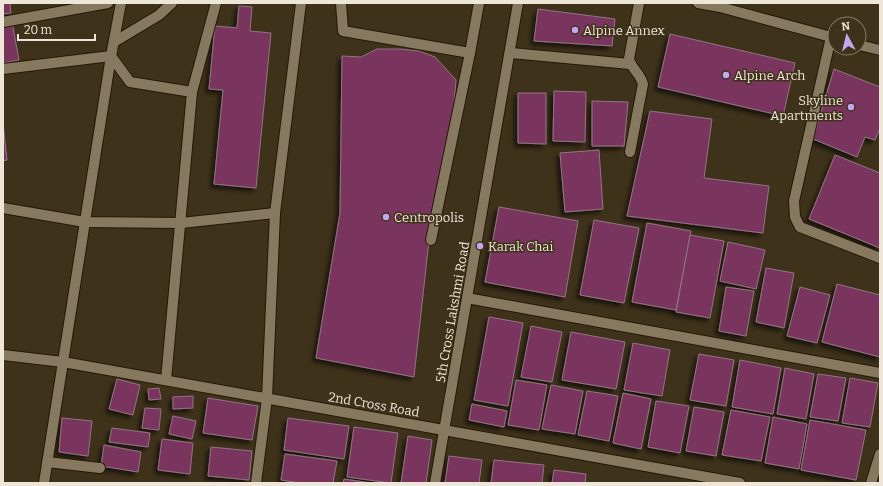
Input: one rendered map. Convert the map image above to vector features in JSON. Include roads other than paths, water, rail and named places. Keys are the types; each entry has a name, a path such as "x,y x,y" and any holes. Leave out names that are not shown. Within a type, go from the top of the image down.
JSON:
{"street":[{"path":"3,22 108,3"},
{"path":"44,483 111,56 121,3"},
{"path":"114,42 159,15 172,3"},
{"path":"166,380 182,223 192,92 216,3"},
{"path":"256,483 267,398 275,213 301,3"},
{"path":"341,3 343,31 470,53"},
{"path":"431,240 479,3"},
{"name":"5th Cross Lakshmi Road","path":"435,483 518,3"},
{"path":"630,152 643,84 641,77 630,64 629,59 639,3"},
{"path":"698,3 719,5 827,36"},
{"path":"867,47 880,50"},
{"path":"510,52 630,64"},
{"path":"111,56 130,82 192,92"},
{"path":"3,69 111,56"},
{"path":"829,56 794,201 795,217 800,227 880,258"},
{"path":"3,208 85,222 182,223 275,213"},
{"path":"467,298 880,373"},
{"name":"2nd Cross Road","path":"3,355 63,362 740,483"},
{"path":"871,483 880,454"},
{"path":"47,462 100,468"}],"place":[{"name":"Alpine Annex","path":"575,30"},
{"name":"Alpine Arch","path":"726,75"},
{"name":"Skyline Apartments","path":"851,107"},
{"name":"Centropolis","path":"386,217"},
{"name":"Karak Chai","path":"480,246"}]}
